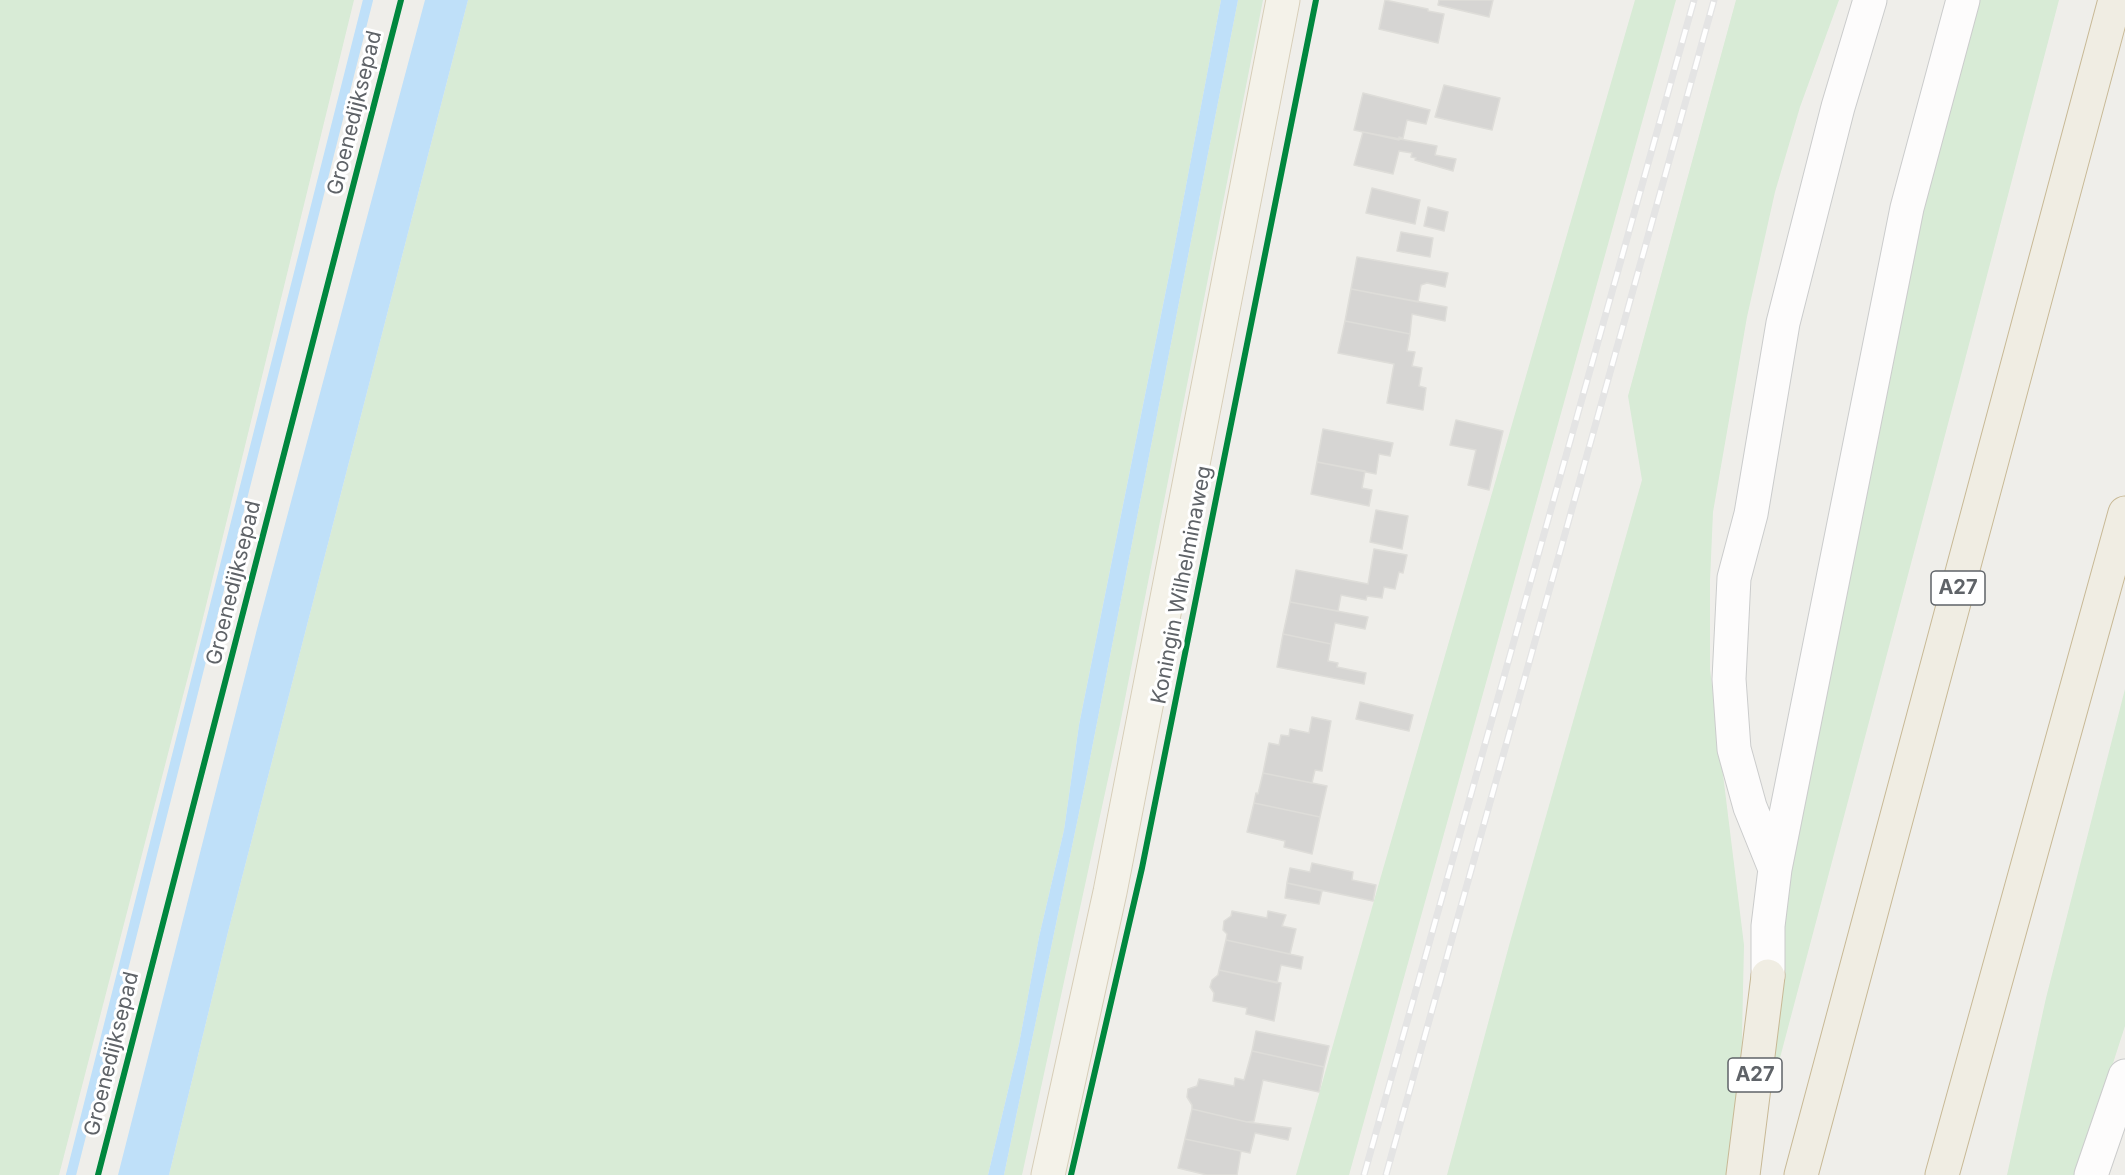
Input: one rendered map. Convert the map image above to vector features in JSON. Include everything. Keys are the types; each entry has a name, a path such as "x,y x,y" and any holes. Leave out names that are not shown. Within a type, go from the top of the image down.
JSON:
{"highway":[{"name":"A27","path":"1801,1175 2115,0"},
{"path":"1942,1175 2125,513"},
{"name":"A27","path":"1743,1175 1768,976"}],"main road":[{"name":"Koningin Wilhelminaweg","path":"1048,1175 1110,892 1283,0"}],"lane":[{"name":"A27","path":"1775,869 1750,807 1734,748 1729,679 1734,578 1750,514 1783,323 1838,107 1870,0"},
{"name":"A27","path":"1768,976 1768,926 1775,869 1907,208 1963,0"},
{"path":"2091,1175 2125,1076"}],"green space":[{"path":"0,0 354,0 200,630 59,1175 0,1175"},
{"path":"468,0 1221,0 1172,260 1079,725 1064,830 1039,937 1019,1044 988,1175 169,1175 228,932"},
{"path":"1238,0 1263,0 1120,724 1022,1175 1004,1175 1086,779"},
{"path":"1635,0 1676,0 1349,1175 1296,1175 1381,876"},
{"path":"1736,0 1839,0 1800,107 1775,192 1747,317 1713,512 1710,669 1744,945 1741,1081 1731,1175 1447,1175 1510,942 1642,480 1628,396"},
{"path":"1972,0 2059,0 1772,1088 1781,913 1847,536"},
{"path":"2125,689 2125,1026 2077,1175 2007,1175 2046,998"}],"water":[{"path":"425,0 468,0 228,932 169,1175 118,1175 257,629"},
{"path":"1221,0 1238,0 1086,779 1004,1175 988,1175 1019,1044 1039,937 1064,830 1079,725 1172,260"}],"building":[{"path":"1385,0 1444,14 1438,43 1379,29"},
{"path":"1439,0 1493,0 1489,17 1438,5"},
{"path":"1444,85 1500,98 1492,130 1435,117"},
{"path":"1363,93 1430,110 1426,124 1407,120 1403,138 1399,137 1399,140 1354,130"},
{"path":"1363,132 1437,146 1435,155 1456,159 1453,171 1415,160 1416,158 1411,157 1412,153 1399,151 1393,174 1354,165"},
{"path":"1372,188 1420,200 1415,224 1366,213"},
{"path":"1428,207 1448,212 1444,231 1424,226"},
{"path":"1401,232 1433,238 1430,257 1397,251"},
{"path":"1357,257 1448,273 1445,287 1427,283 1421,285 1418,302 1351,289"},
{"path":"1351,289 1447,307 1445,321 1412,314 1410,334 1345,321"},
{"path":"1345,321 1410,334 1407,351 1415,352 1412,366 1422,368 1419,386 1426,388 1423,410 1387,403 1394,364 1338,353"},
{"path":"1456,420 1503,431 1489,490 1468,485 1476,450 1450,445"},
{"path":"1323,429 1393,443 1390,456 1379,454 1376,474 1317,462"},
{"path":"1317,462 1365,471 1362,488 1372,490 1369,506 1311,494"},
{"path":"1376,510 1408,516 1402,549 1370,542"},
{"path":"1374,549 1407,555 1403,573 1399,572 1395,589 1384,587 1382,598 1367,596 1366,600 1341,595 1338,611 1290,602 1296,570 1368,584"},
{"path":"1290,602 1368,617 1365,629 1335,623 1331,644 1283,634"},
{"path":"1283,634 1331,644 1328,661 1338,663 1337,667 1366,673 1364,684 1277,667"},
{"path":"1360,702 1413,715 1409,731 1356,719"},
{"path":"1312,717 1331,721 1322,771 1315,770 1312,783 1263,773 1269,743 1279,745 1281,735 1289,736 1290,729 1309,733"},
{"path":"1263,773 1327,786 1320,817 1254,803"},
{"path":"1254,803 1320,817 1312,854 1284,847 1285,841 1247,832"},
{"path":"1312,863 1353,872 1352,880 1376,885 1373,901 1287,883 1290,868 1310,872"},
{"path":"1287,883 1322,891 1319,904 1285,898"},
{"path":"1232,911 1267,918 1268,911 1286,915 1282,926 1296,929 1290,954 1226,940 1227,934 1223,930 1224,921 1231,916"},
{"path":"1226,940 1303,957 1301,969 1281,965 1277,983 1219,970"},
{"path":"1219,970 1281,983 1274,1021 1246,1014 1247,1008 1213,1001 1214,993 1210,987"},
{"path":"1256,1031 1329,1046 1324,1067 1252,1051"},
{"path":"1252,1051 1324,1067 1319,1092 1263,1080 1254,1121 1247,1122 1192,1109 1187,1097 1188,1089 1197,1086 1199,1079 1234,1086 1235,1078 1244,1080"},
{"path":"1192,1109 1247,1122 1291,1128 1288,1140 1255,1133 1250,1153 1185,1139"},
{"path":"1185,1139 1241,1151 1237,1175 1207,1175 1178,1168"}],"waterway":[{"path":"71,1175 368,0"}],"railway":[{"path":"1364,1175 1694,0"},
{"path":"1386,1175 1714,0"}],"cycle path":[{"name":"Groenedijksepad","path":"98,1175 401,0"},
{"path":"1071,1175 1142,868 1316,0"}]}
